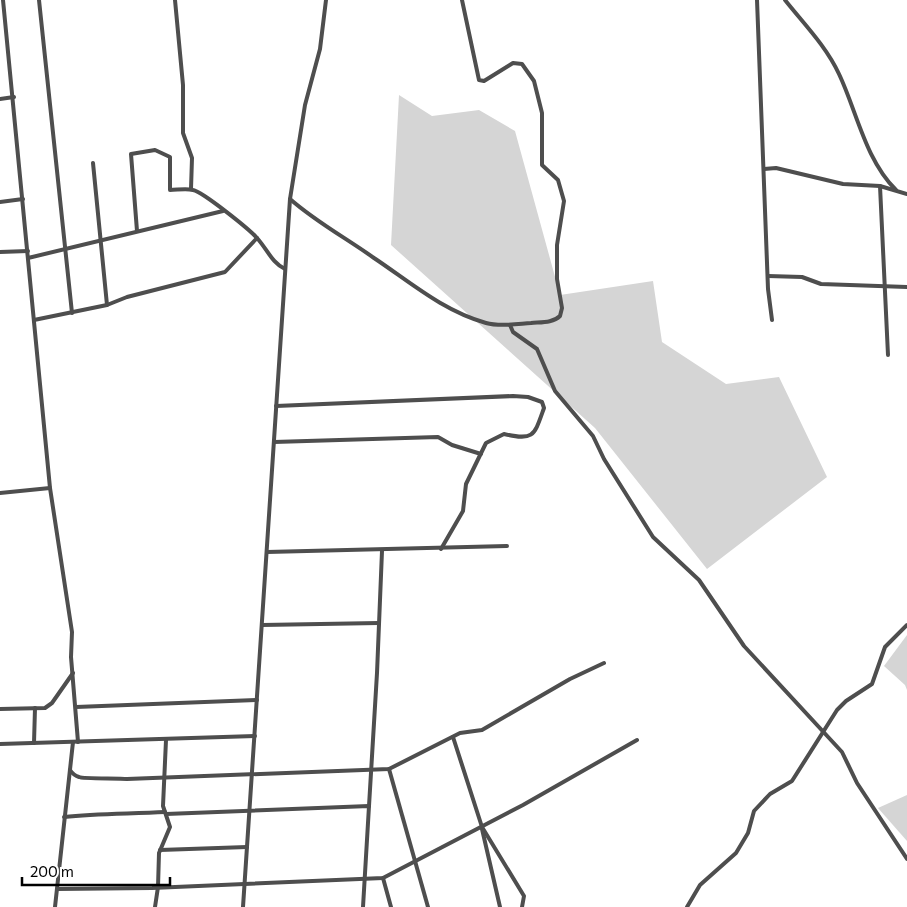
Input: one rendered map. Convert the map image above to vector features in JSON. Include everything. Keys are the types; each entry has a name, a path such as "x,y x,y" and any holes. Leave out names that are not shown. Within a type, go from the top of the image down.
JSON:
{"street":[{"path":"3,0 14,97 50,488 70,620 78,742"},
{"path":"39,0 72,313"},
{"path":"175,0 183,85 183,133 192,158 191,189"},
{"path":"243,907 290,199 304,105 314,71 325,17 326,0"},
{"path":"290,199 320,224 373,257 431,298 460,313 488,324 510,325 555,320 562,312 557,245 564,202 558,180 542,165 542,113 534,81 522,64 513,63 484,81 478,80 462,0"},
{"path":"757,0 768,276 772,320"},
{"path":"785,0 821,45 839,72 871,152 880,170 896,190"},
{"path":"0,99 14,97"},
{"path":"137,230 131,154 155,150 170,157 170,190 191,189 202,193 223,211 237,219 257,238 277,265 285,269"},
{"path":"93,163 107,305"},
{"path":"764,169 776,168 843,184 880,186 907,194"},
{"path":"880,186 888,355"},
{"path":"0,202 23,200"},
{"path":"28,258 137,230 183,222 223,211"},
{"path":"34,320 107,305 127,297 174,287 225,272 257,238"},
{"path":"0,252 28,251"},
{"path":"768,276 802,278 821,284 886,288 907,287"},
{"path":"510,325 513,332 536,350 555,391 593,436 604,459 653,537 699,580 744,646 842,752 857,783 907,859"},
{"path":"276,406 513,396 542,402 544,408 534,432 524,438 500,434 486,443 466,484 463,511 441,549"},
{"path":"274,442 438,437 452,445 481,454"},
{"path":"0,493 50,488"},
{"path":"267,552 382,551 507,546"},
{"path":"363,907 380,623 382,551"},
{"path":"262,625 380,623"},
{"path":"687,907 700,885 736,853 748,833 754,811 770,794 792,781 822,732 846,701 872,684 885,647 907,625"},
{"path":"70,770 75,775 84,778 252,775 389,769 460,733 482,730 570,679 604,663"},
{"path":"0,709 45,708 52,703 73,673"},
{"path":"76,706 257,700"},
{"path":"34,744 35,708"},
{"path":"0,744 255,736"},
{"path":"452,737 482,827 500,907"},
{"path":"155,907 160,850 170,827 163,806 166,740"},
{"path":"57,889 383,878 482,827 637,740"},
{"path":"55,907 73,742"},
{"path":"389,769 428,907"},
{"path":"64,817 90,814 104,816 369,806"},
{"path":"482,827 524,896 522,907"},
{"path":"160,850 247,848"},
{"path":"383,878 390,907"}],"shaded area":[{"path":"399,95 432,116 479,110 515,131 560,295 653,281 662,342 726,384 779,377 827,477 707,569 595,428 391,245"},
{"path":"907,635 907,690 905,685 884,666"},
{"path":"907,795 907,841 878,808"}]}
